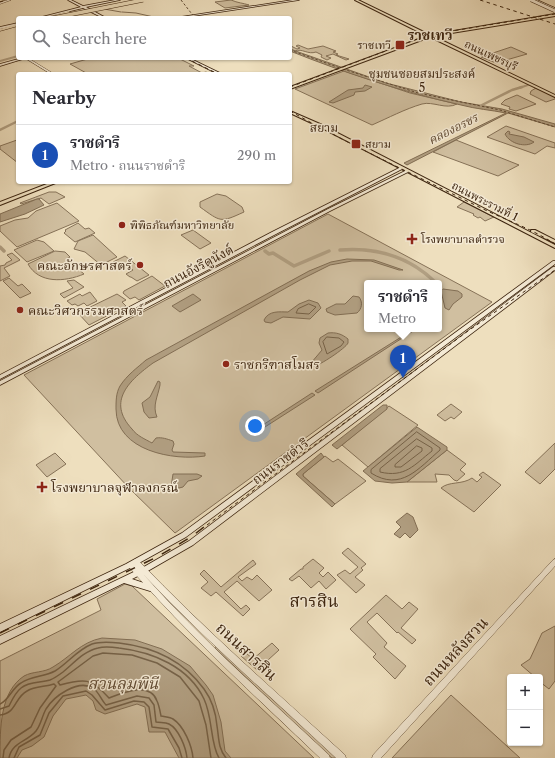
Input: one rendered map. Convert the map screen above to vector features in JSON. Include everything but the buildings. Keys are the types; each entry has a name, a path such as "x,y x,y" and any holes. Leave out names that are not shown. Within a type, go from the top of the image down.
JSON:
{"highway":[{"path":"53,16 127,0"},
{"path":"70,12 136,0"},
{"path":"63,16 143,0"},
{"path":"0,30 16,26"}],"main road":[{"path":"69,0 101,16"},
{"path":"47,16 119,0"},
{"path":"190,16 298,0"},
{"name":"ถนนเพชรบุรี","path":"357,0 555,95"},
{"path":"532,0 554,12"},
{"path":"532,0 549,6 554,12"},
{"path":"532,0 554,12"},
{"path":"544,7 549,6"},
{"path":"292,88 364,61 427,34 554,12"},
{"path":"0,30 16,25"},
{"path":"0,65 19,60"},
{"path":"186,60 210,72"},
{"path":"191,60 216,72"},
{"name":"ถนนพระรามที่ 1","path":"292,110 313,120 317,124"},
{"name":"ถนนพระรามที่ 1","path":"292,113 555,242"},
{"name":"ถนนอังรีดูนังต์","path":"203,273 300,226 365,187 402,168"},
{"name":"ถนนพระรามที่ 1","path":"408,170 414,176 555,246"},
{"name":"ถนนอังรีดูนังต์","path":"0,377 68,344 295,223 370,190 408,170"},
{"path":"0,203 44,184"},
{"path":"9,199 50,184"},
{"name":"ถนนราชดำริ","path":"0,640 123,580 191,543 439,356 484,318 536,279 555,262"},
{"name":"ถนนราชดำริ","path":"536,279 555,268"},
{"name":"ถนนราชดำริ","path":"0,628 133,563 184,535 433,352 484,318"},
{"name":"ถนนอังรีดูนังต์","path":"0,383 68,344"},
{"path":"433,352 439,356"},
{"path":"318,437 324,442"},
{"path":"255,484 261,490"},
{"path":"123,580 150,588"},
{"path":"29,614 33,623"}],"street":[{"path":"0,3 10,0"},
{"path":"29,60 50,72"},
{"path":"365,187 370,190"},
{"path":"295,223 300,226"},
{"name":"ถนนหลังสวน","path":"376,758 555,562"},
{"name":"ถนนสารสิน","path":"133,563 183,610 187,620 326,758"},
{"name":"ถนนสารสิน","path":"140,571 150,588 179,616 187,620 342,758"},
{"path":"179,616 184,615 183,610"}],"green space":[{"path":"231,0 249,5 225,8 215,2"},
{"path":"298,45 308,49 323,46 336,51 333,52 338,54 336,55 349,59 346,60 333,54 326,56 331,58 327,60 316,52 310,53 300,50 292,50 292,46 297,49 300,48 296,46"},
{"path":"511,47 527,54 496,63 481,57"},
{"path":"84,60 182,60 194,66 189,66 200,72 84,72 70,64"},
{"path":"344,71 410,93 457,104 453,106 444,106 426,103 403,111 372,125 295,89"},
{"path":"536,88 555,97 555,99 546,102 530,94 531,91"},
{"path":"517,95 536,104 516,111 501,104 505,100"},
{"path":"506,126 555,143 555,148 547,146 535,154 487,137"},
{"path":"16,140 16,161 0,149 0,146"},
{"path":"456,140 519,165 498,176 433,152"},
{"path":"49,192 56,192 65,197 49,204 41,198 21,204 20,203"},
{"path":"217,194 226,196 242,207 244,212 230,218 221,219 212,216 200,207 200,202"},
{"path":"464,202 494,217 485,221 480,217 478,218 473,215 474,214 457,207"},
{"path":"57,203 79,221 17,247 0,231 0,226 15,220 28,218 36,211"},
{"name":"ราชกรีฑาสโมสร","path":"328,214 492,302 175,533 129,488 24,375"},
{"path":"78,223 85,229 89,228 95,233 75,242 64,233 66,231 65,230"},
{"path":"193,230 211,243 200,249 181,235"},
{"path":"93,235 117,257 101,265 85,252 74,249 78,241"},
{"path":"37,240 44,242 54,251 27,262 14,250"},
{"path":"55,251 65,252 70,257 66,259 84,274 69,279 53,280 39,275 28,264"},
{"path":"12,253 20,260 4,268 10,276 0,281 0,266 5,265 12,260 7,255"},
{"path":"125,256 149,275 137,281 126,274 133,270 127,266 120,270 113,262"},
{"path":"152,276 165,286 139,300 135,297 130,299 123,293 124,291"},
{"path":"9,278 18,286 22,284 31,293 20,298 3,281"},
{"path":"74,280 84,287 64,298 60,294 73,288 67,281"},
{"path":"90,292 97,301 87,306 84,303 78,306 75,304 72,305 67,301 80,294 82,296"},
{"path":"117,294 126,300 122,302 126,306 89,325 78,313"},
{"path":"451,404 462,412 454,419 451,417 445,421 437,415"},
{"path":"389,406 418,425 368,467 342,445"},
{"path":"555,443 555,469 540,484 525,472"},
{"path":"447,450 466,464 460,470 465,474 457,481 449,475 435,474 437,482 407,482"},
{"path":"55,453 66,464 47,477 36,465"},
{"path":"325,456 333,462 338,459 366,481 335,504 303,476 303,474"},
{"path":"483,472 501,485 474,512 441,488 448,484 464,482 472,478 477,482 482,477 479,475"},
{"path":"348,548 366,564 361,568 363,570 355,577 365,585 356,593 337,575 345,570 350,574 358,567 342,553"},
{"path":"313,559 324,568 319,573 323,577 328,572 336,580 326,589 319,581 311,588 299,576 292,581 289,579 303,569 303,567"},
{"path":"253,560 256,564 238,577 242,581 247,577 252,580 257,575 272,590 259,601 237,581 224,592 241,609 246,605 250,609 243,616 216,592 211,596 201,588 208,582 200,574 204,570 221,587"},
{"name":"สวนลุมพินี","path":"125,584 132,586 314,758 0,758 0,661 101,610 97,599"},
{"path":"386,595 402,609 409,602 418,609 401,628 416,640 412,644 398,632 397,633 377,613 367,622 387,643 384,647 406,666 395,679 373,657 376,654 350,629"},
{"path":"555,626 555,681 549,689 543,684 543,674 532,674 521,665 530,659 542,633"},
{"path":"272,643 279,650 257,670 241,656 246,653 253,659"},
{"path":"216,646 337,758 332,758 316,744 215,648"},
{"path":"451,695 520,758 392,758"}],"water":[{"path":"292,50 386,83 461,102 502,109 555,124 555,127 508,113 407,165 404,163 506,113 439,100 396,88 332,67 292,52"},
{"path":"365,85 372,87 365,91 355,92 354,95 333,103 329,102 348,90 363,88"},
{"path":"508,131 510,132 509,134 524,137 534,142 527,145 514,143 505,134"},
{"path":"39,199 44,205 25,214 0,222 0,214"},
{"path":"347,259 374,260 403,270 371,261 352,261 330,265 300,280 153,363 129,384 121,400 121,409 124,419 134,431 152,443 156,438 164,438 173,441 173,452 205,453 205,456 178,457 163,454 136,444 126,435 119,423 116,409 118,391 126,378 146,360 309,271 331,262"},
{"path":"442,290 458,291 462,294 462,297 453,304 449,310 445,308"},
{"path":"193,294 201,300 180,312 172,306"},
{"path":"353,296 359,297 361,301 361,307 357,313 335,315 327,312 326,309 336,304 345,304"},
{"path":"309,300 318,303 321,308 310,319 283,317 271,323 265,322 264,320 272,313 288,312 299,304"},
{"path":"409,332 411,332 318,393 315,391"},
{"path":"328,333 341,335 348,339 348,343 343,349 314,366 311,363 322,350 319,343 320,338"},
{"path":"158,381 160,382 160,385 155,409 157,417 149,418 144,412 142,403 150,397"},
{"path":"312,393 315,395 254,434 252,432"},
{"path":"383,405 387,405 387,409 337,449 332,445"},
{"path":"417,427 447,447 447,450 407,482 392,483 375,481 363,471"},
{"path":"321,453 324,457 303,474 303,476 335,504 332,507 296,474"},
{"path":"173,474 197,474 202,476 198,479 188,481 183,487 175,489 171,487"},
{"path":"407,513 413,517 418,530 410,538 405,533 400,538 394,534 401,527 396,522"},
{"path":"102,638 135,640 162,649 190,666 213,695 221,722 225,751 231,758 179,758 165,732 149,732 145,707 137,704 105,714 96,710 93,701 86,695 66,699 53,716 44,737 32,746 22,750 17,758 0,758 0,735 3,712 10,691 16,683 27,674 50,669 82,646"}],"waterway":[{"path":"104,9 121,12"},
{"path":"122,12 149,16"},
{"path":"0,61 16,57"},
{"path":"522,87 528,85"},
{"name":"คลองอรชร","path":"478,107 512,90 522,87"},
{"path":"0,130 16,122"},
{"path":"0,247 4,251"},
{"path":"340,250 354,249 380,252 404,260 415,266 433,280"},
{"path":"265,251 269,254 273,253 294,266 329,251"}],"ferry route":[{"path":"181,0 193,16"},
{"path":"292,51 340,68"},
{"path":"343,69 418,93 500,110 555,127"}],"railway":[{"path":"0,2 7,0"},
{"path":"480,0 534,17"},
{"path":"534,17 555,14"},
{"path":"292,86 428,35 534,17"},
{"path":"534,17 555,24"},
{"path":"190,60 214,72"},
{"path":"292,112 361,149 481,208 528,229 555,244"},
{"path":"207,525 468,331 555,270"},
{"path":"0,633 157,557 191,537 208,524"}],"place":[{"name":"ราชเทวี","path":"400,45"},
{"name":"สยาม","path":"356,144"},
{"name":"พิพิธภัณฑ์มหาวิทยาลัย","path":"122,225"},
{"name":"โรงพยาบาลตำรวจ","path":"412,239"},
{"name":"คณะอักษรศาสตร์","path":"140,265"},
{"name":"คณะวิศวกรรมศาสตร์","path":"20,310"},
{"name":"ราชกรีฑาสโมสร","path":"226,364"},
{"name":"ราชดำริ","path":"403,378"},
{"name":"โรงพยาบาลจุฬาลงกรณ์","path":"42,487"}],"district":[{"name":"ราชเทวี","path":"430,35"},
{"name":"ชุมชนซอยสมประสงค์ 5","path":"422,81"},
{"name":"สยาม","path":"324,128"},
{"name":"สารสิน","path":"314,601"}]}
